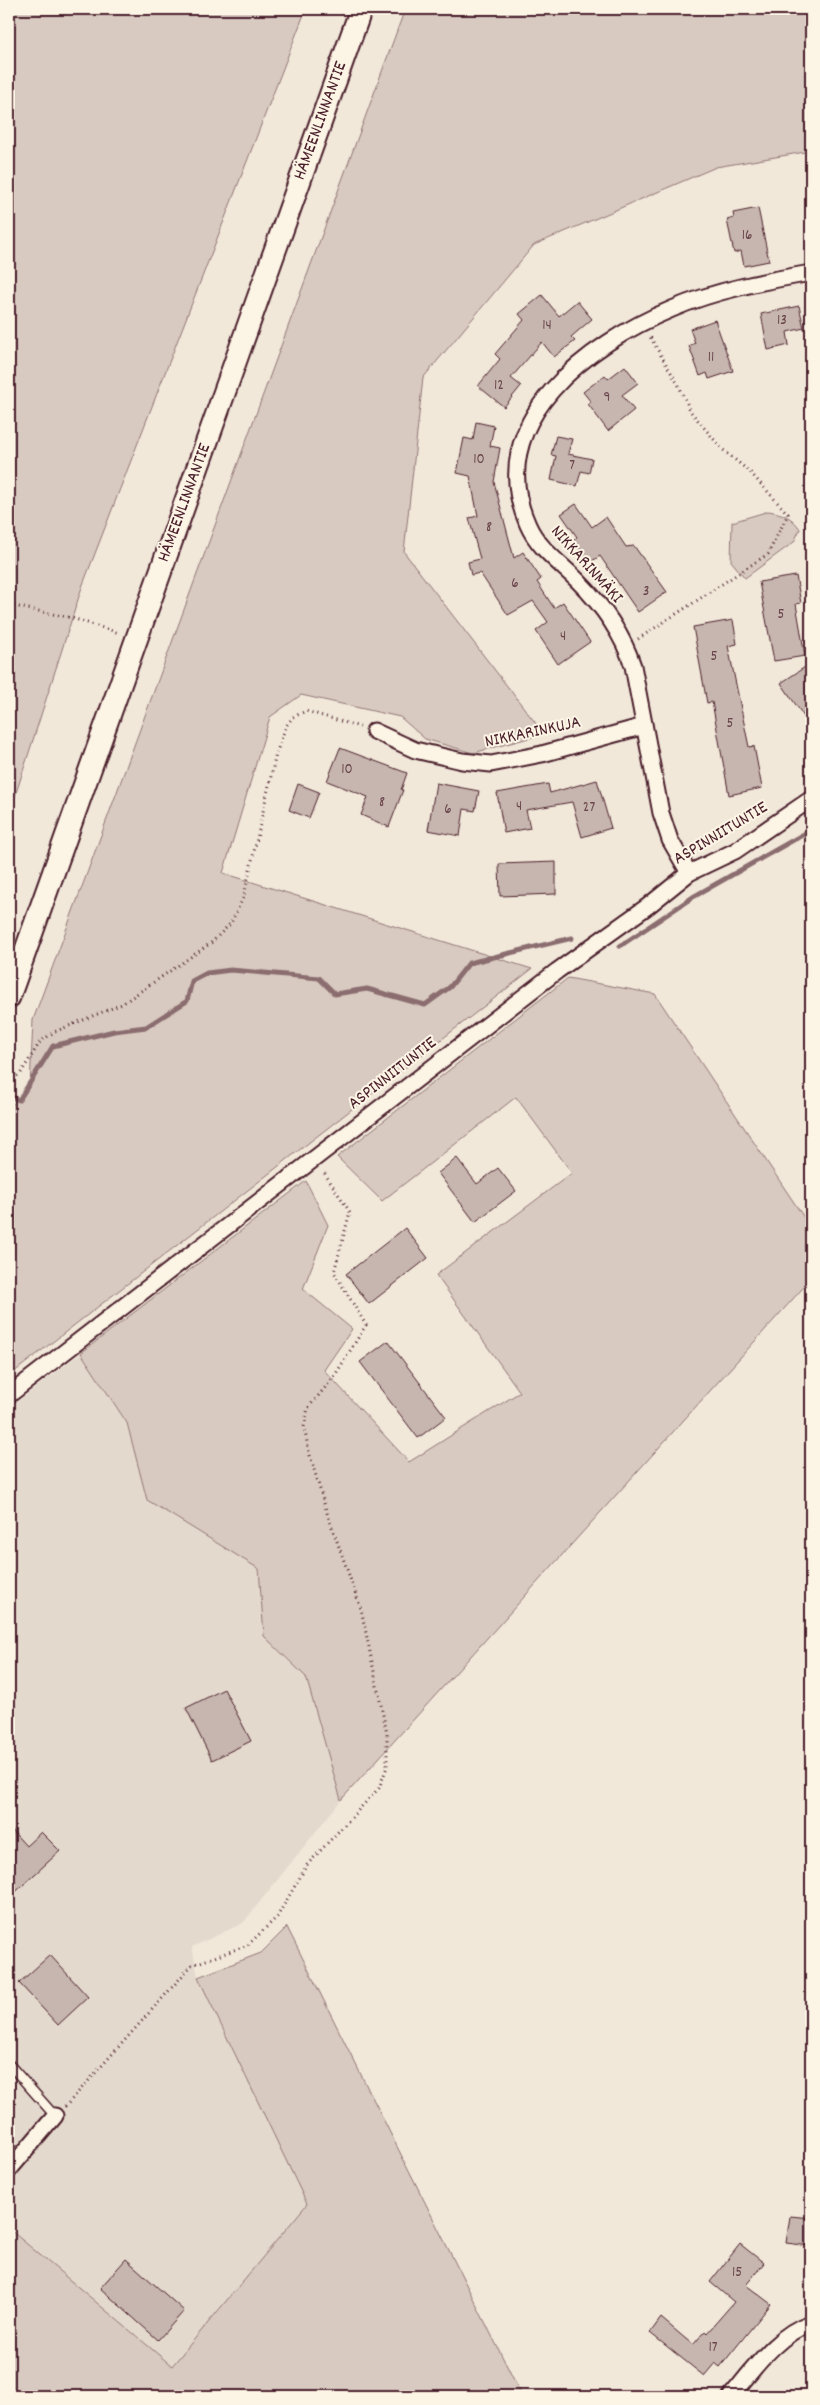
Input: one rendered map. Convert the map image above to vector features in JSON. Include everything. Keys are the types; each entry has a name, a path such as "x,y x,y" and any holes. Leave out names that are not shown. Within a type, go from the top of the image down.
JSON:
{"main road":[{"name":"HÄMEENLINNANTIE","path":"9,996 361,9"}],"street":[{"name":"NIKKARINMÄKI","path":"689,873 670,840 661,813 632,666 626,645 600,605 540,545 528,525 517,485 522,445 529,423 538,407 559,382 598,348 673,308 745,286 811,273"},
{"name":"NIKKARINKUJA","path":"374,731 415,750 446,758 491,764 542,754 644,726"},
{"name":"ASPINNIITUNTIE","path":"9,1395 542,983 648,906 689,873 735,851 811,799"},
{"path":"9,2170 56,2116"},
{"path":"731,2396 782,2341 794,2331 811,2323"}],"lane":[{"path":"9,2064 56,2116"}],"path":[{"path":"631,633 636,641 768,554 788,514 750,472 722,449 691,412 679,386 648,332 655,329"},
{"path":"9,605 72,618 137,639"},
{"path":"9,1082 21,1073 40,1042 54,1032 122,1004 212,942 231,923 244,896 276,754 286,726 293,717 306,711 374,731"},
{"path":"803,784 811,779"},
{"path":"686,844 690,848 713,846"},
{"path":"56,2116 192,1965 248,1945 278,1916 307,1865 379,1788 387,1767 387,1734 361,1609 326,1510 309,1452 304,1427 308,1408 334,1378 366,1325 334,1272 350,1212 315,1158"}],"shaded area":[{"path":"9,9 306,9 82,587 9,815"},
{"path":"405,9 811,9 811,151 716,167 534,245 423,378 404,552 544,734 473,753 425,739 400,717 301,695 270,717 223,873 532,969 9,1376 9,1108 30,1087 33,1020"},
{"path":"769,511 787,517 800,529 794,542 745,578 731,561 732,522"},
{"path":"568,978 655,994 811,1228 811,1279 341,1800 306,1677 264,1636 259,1569 147,1500 127,1423 81,1353 306,1181 328,1225 303,1289 352,1329 324,1370 409,1462 520,1392 436,1275 572,1173 516,1097 382,1201 337,1157"},
{"path":"81,1353 127,1423 147,1500 259,1569 264,1636 306,1677 341,1800 243,1923 192,1947 198,1977 307,2204 172,2366 9,2229 9,1408"},
{"path":"287,1927 522,2396 9,2396 9,2229 172,2366 307,2204 198,1977 261,1953"}],"building":[{"path":"758,208 769,261 744,266 741,251 734,253 727,220 734,218 733,213"},
{"path":"542,295 559,316 577,301 592,319 571,337 575,341 554,357 542,342 511,378 521,386 504,407 478,386 500,359 495,354 524,320 519,314"},
{"path":"799,306 804,328 787,332 789,345 768,350 761,314"},
{"path":"715,320 733,371 709,379 707,373 700,376 689,346 695,343 690,329"},
{"path":"625,366 638,383 622,395 634,410 608,431 588,404 591,402 583,392 605,375 608,379"},
{"path":"476,422 494,426 490,446 500,448 494,482 514,558 523,552 541,579 537,582 554,608 563,602 590,642 558,664 536,631 548,622 533,601 508,615 480,573 471,575 468,562 480,559 469,518 478,516 470,476 457,473 464,438 473,440"},
{"path":"556,436 572,439 568,454 592,459 589,473 581,471 577,486 551,480 556,456 551,455"},
{"path":"576,504 592,527 606,517 626,547 634,546 667,592 638,612 600,556 589,563 574,540 577,537 561,514"},
{"path":"796,576 801,603 796,604 805,656 774,661 759,582"},
{"path":"733,620 737,644 728,646 749,747 754,746 762,788 729,795 712,702 707,703 693,627"},
{"path":"805,667 811,675 811,727 781,683"},
{"path":"340,748 407,773 401,790 403,790 389,827 361,815 368,797 327,781"},
{"path":"597,780 611,828 582,837 572,802 526,810 530,828 504,833 497,793 548,784 550,793"},
{"path":"436,783 479,791 475,811 464,809 460,836 428,830"},
{"path":"298,784 319,792 309,818 289,810"},
{"path":"556,862 556,894 500,896 499,864"},
{"path":"457,1158 477,1184 498,1168 516,1191 475,1222 438,1173"},
{"path":"405,1228 428,1258 369,1304 346,1274"},
{"path":"388,1341 446,1417 418,1438 360,1362"},
{"path":"224,1689 251,1741 212,1760 186,1708"},
{"path":"9,1827 26,1846 41,1832 60,1851 9,1898"},
{"path":"50,1955 88,1997 58,2025 19,1983"},
{"path":"790,2216 811,2218 811,2246 786,2243"},
{"path":"740,2244 764,2263 746,2285 771,2304 720,2367 715,2363 704,2376 650,2333 661,2318 693,2345 705,2331 707,2333 734,2302 710,2282"},
{"path":"126,2259 184,2311 158,2340 100,2288"}],"waterway":[{"path":"620,946 693,897 811,830"},
{"path":"9,1096 19,1100 53,1046 114,1031 146,1027 187,1001 192,981 207,973 231,970 319,978 335,994 367,989 425,1005 450,987 469,963 572,938"}]}
